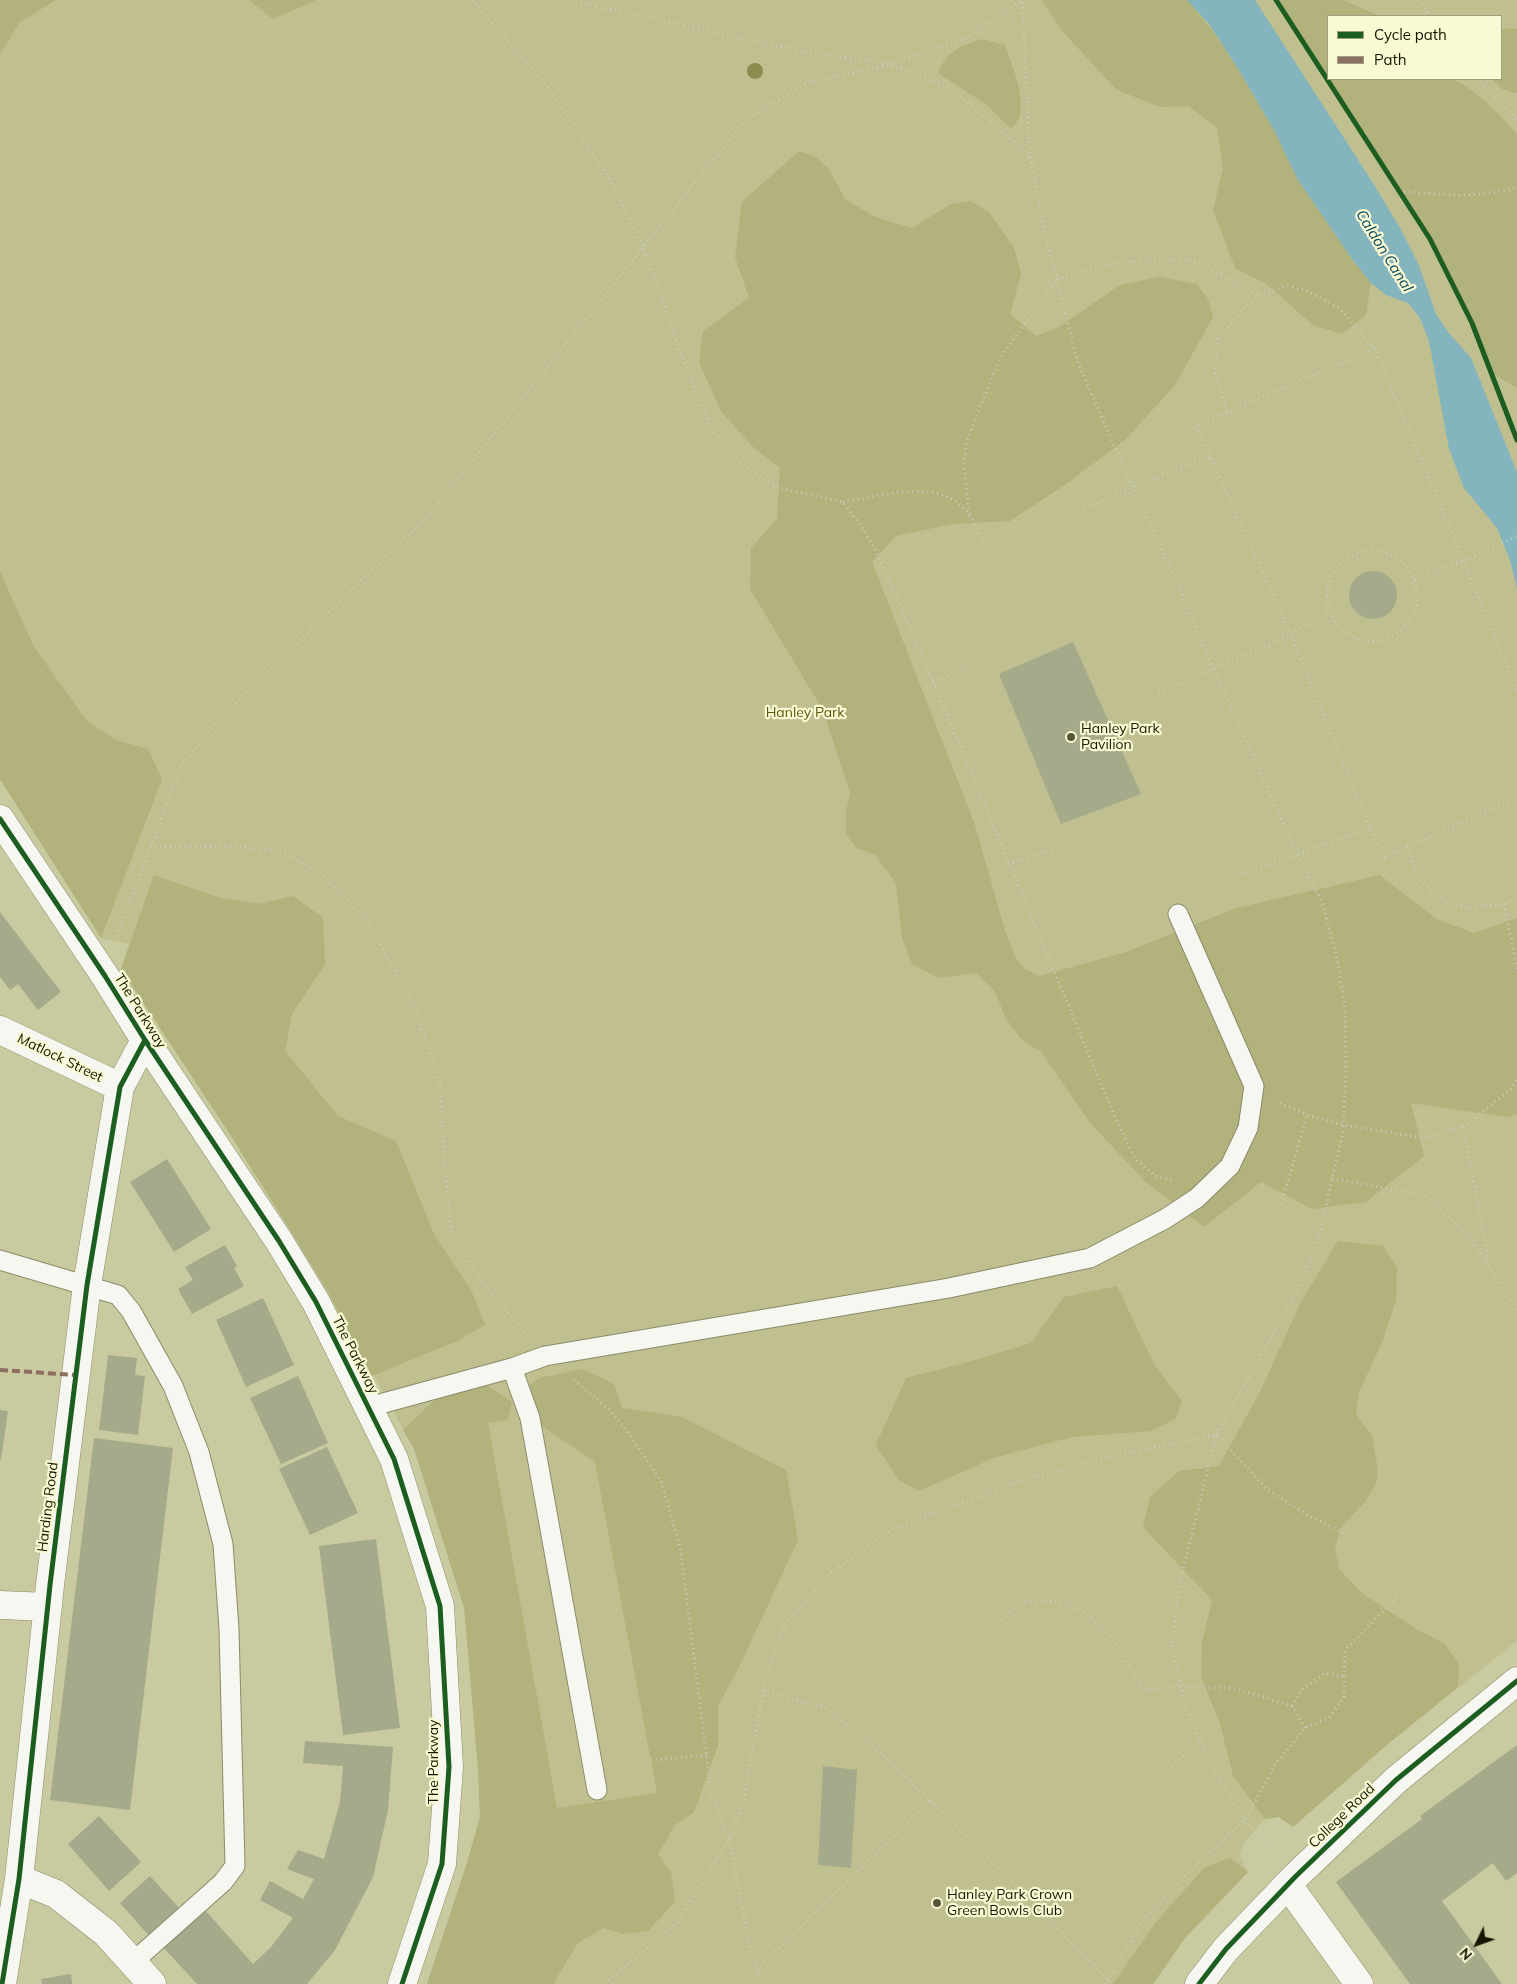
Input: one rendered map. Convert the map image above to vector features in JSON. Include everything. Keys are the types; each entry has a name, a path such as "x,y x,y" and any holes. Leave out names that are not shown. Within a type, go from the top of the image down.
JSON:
{"street":[{"name":"The Parkway","path":"0,819 279,1241 316,1302 394,1459 440,1606 449,1766 442,1864 401,1982"},
{"name":"Matlock Street","path":"0,1030 120,1087"},
{"name":"Harding Road","path":"2,1984 4,1942 19,1879 48,1607 87,1285 120,1087 145,1040"},
{"path":"0,1605 48,1607"},
{"name":"College Road","path":"1199,1984 1226,1949 1292,1880 1396,1780 1517,1681"},
{"path":"19,1879 56,1894 106,1933 152,1984"},
{"path":"1292,1880 1359,1984"}],"lane":[{"path":"368,1407 512,1368 545,1356 949,1288 1090,1258 1165,1219 1197,1198 1230,1166 1248,1128 1254,1086 1178,914"},
{"path":"0,1260 118,1295 131,1310 173,1386 199,1452 223,1544 229,1629 235,1866 224,1882 133,1962"},
{"path":"512,1368 530,1418 597,1790"}],"path":[{"path":"472,0 550,90 608,176 643,247 690,377 714,433 730,455 752,472 780,488 843,502 908,491 937,492 954,500 969,514 986,548"},
{"path":"566,0 817,54 890,64 945,86 988,119 1030,156"},
{"path":"105,976 111,951 181,766 218,720 428,516 745,120 807,83 890,64 965,39 1022,0"},
{"path":"1022,0 1030,156 1044,232 1077,360 1132,488 1174,575 1213,668 1298,855 1322,902 1336,953 1345,1007 1346,1069 1343,1125 1321,1228 1302,1282 1216,1436 1178,1587 1172,1643 1185,1705 1200,1740 1228,1794 1245,1820 1292,1880"},
{"path":"1420,0 1429,15"},
{"path":"1478,80 1517,120"},
{"path":"1394,182 1404,199"},
{"path":"1399,191 1440,195 1501,192 1517,186"},
{"path":"969,514 964,465 967,440 1000,358 1057,279 1119,262 1192,260 1260,296"},
{"path":"1227,412 1215,373 1218,339 1245,307 1260,296 1287,285 1309,292 1339,308 1375,349 1517,690"},
{"path":"1375,349 1196,425 1290,633 1370,828 1385,857 1517,798"},
{"path":"1084,509 1211,457"},
{"path":"843,502 863,529 876,551 933,681 1115,1117 1135,1159 1155,1176 1178,1180 1218,1177"},
{"path":"1414,579 1464,561 1517,536"},
{"path":"1368,551 1384,553 1398,560 1414,579 1417,595 1414,611 1407,625 1392,637 1377,642 1361,641 1347,634 1335,623 1330,614 1326,600 1328,584 1335,570 1353,555 1368,551"},
{"path":"1160,693 1262,648 1330,614"},
{"path":"933,681 972,666"},
{"path":"1237,876 1370,828"},
{"path":"150,847 227,846 281,851 320,873 366,919 413,1003 441,1086 443,1147 451,1231 482,1281 545,1356 610,1410 628,1432 662,1483 681,1552 711,1793 729,1839 750,1947 761,1984"},
{"path":"1407,847 1420,880 1445,902 1468,908 1504,904 1517,896"},
{"path":"1008,864 1052,849"},
{"path":"1504,904 1517,968"},
{"path":"1254,1086 1267,1097 1307,1115 1343,1125 1424,1138 1463,1127 1511,1089 1517,1079"},
{"path":"1280,1209 1307,1115"},
{"path":"1463,1127 1489,1265"},
{"path":"1332,1178 1425,1196 1472,1239 1517,1312"},
{"path":"1216,1436 1268,1490 1309,1516 1354,1538"},
{"path":"605,1984 678,1922 729,1839 744,1799 766,1675 785,1625 830,1574 893,1529 944,1508 1023,1480 1123,1453 1216,1436"},
{"path":"1104,1984 1141,1923 1189,1872 1245,1820 1275,1765 1305,1728 1329,1718 1344,1696 1345,1650 1398,1596"},
{"path":"1002,1620 1023,1602 1052,1600 1068,1604 1100,1624 1124,1657 1144,1690 1181,1687 1234,1688 1292,1706 1305,1728"},
{"path":"1292,1706 1301,1690 1325,1673 1344,1676"},
{"path":"763,1691 823,1707 869,1742 1108,1980"},
{"path":"1160,1777 1200,1740"},
{"path":"650,1760 707,1755"},
{"path":"757,1969 930,1801"}],"green space":[{"name":"Hanley Park","path":"0,0 1517,0 1517,1641 1388,1744 1293,1827 1279,1817 1265,1819 1244,1843 1239,1854 1248,1872 1185,1938 1153,1984 427,1984 480,1817 478,1768 464,1602 414,1449 329,1294 292,1233 121,969 129,944 101,938 0,779"},
{"path":"0,0 56,0 20,22 0,54"},
{"path":"249,0 316,0 273,19"},
{"path":"1042,0 1187,0 1215,34 1237,67 1274,130 1298,180 1352,259 1371,283 1366,315 1342,334 1313,325 1268,285 1235,268 1213,210 1223,169 1217,128 1189,106 1160,107 1117,90 1062,31"},
{"path":"1276,0 1343,0 1377,15 1327,15 1327,79"},
{"path":"1508,28 1517,29 1517,93 1502,89 1493,80 1502,80 1502,31"},
{"path":"982,39 1005,45 1014,70 1021,106 1019,117 1011,129 987,105 938,73 945,59 955,50"},
{"path":"1328,80 1454,80 1479,96 1517,134 1517,388 1491,373 1472,323 1430,239"},
{"path":"799,151 816,157 829,169 845,199 875,217 912,228 951,204 971,201 989,212 1014,248 1021,274 1010,314 1036,336 1059,327 1120,285 1160,277 1197,284 1208,299 1213,317 1175,385 1125,440 1069,482 1010,521 952,524 896,536 872,562 975,825 1005,931 1016,959 1025,969 1039,976 1123,953 1237,908 1380,875 1436,919 1474,933 1517,918 1517,1114 1507,1117 1411,1103 1424,1156 1366,1202 1312,1209 1261,1182 1204,1227 1145,1181 1091,1124 1042,1053 1020,1038 1005,1017 995,991 976,973 938,978 912,964 902,938 896,883 875,855 856,848 846,834 846,812 850,792 823,710 750,589 751,548 777,519 780,468 752,446 721,411 699,362 703,331 749,298 735,257 742,202"},
{"path":"0,572 34,647 86,720 116,740 148,749 162,779 101,938 0,779"},
{"path":"154,875 220,898 259,904 293,896 323,918 325,964 292,1014 285,1051 338,1116 396,1141 434,1234 471,1290 485,1325 457,1341 372,1376 329,1294 292,1233 121,969"},
{"path":"1338,1241 1383,1246 1397,1268 1396,1300 1383,1340 1359,1392 1356,1414 1372,1436 1378,1470 1376,1483 1366,1501 1341,1527 1335,1548 1339,1569 1363,1594 1418,1630 1445,1644 1459,1665 1458,1687 1388,1744 1293,1827 1279,1817 1265,1819 1233,1776 1220,1723 1201,1677 1202,1643 1212,1600 1143,1527 1150,1497 1179,1471 1219,1466 1260,1392 1301,1302"},
{"path":"1117,1286 1155,1366 1182,1401 1175,1419 1151,1431 1072,1437 996,1457 919,1491 899,1480 876,1445 906,1378 976,1360 1031,1343 1064,1297"},
{"path":"583,1369 614,1384 622,1408 682,1417 786,1470 798,1540 741,1663 718,1706 718,1746 694,1812 675,1825 658,1854 671,1872 675,1902 648,1931 623,1934 603,1928 578,1943 553,1984 427,1984 480,1817 478,1768 464,1608 414,1449 403,1430 440,1395 486,1385 512,1402 508,1420 488,1423 557,1808 657,1793 595,1462 530,1418 521,1392 539,1378"},
{"path":"1230,1858 1248,1872 1185,1938 1153,1984 1113,1984 1156,1922 1205,1867"}],"water":[{"name":"Caldon Canal","path":"1187,0 1255,0 1399,226 1418,263 1436,314 1448,332 1471,358 1517,472 1517,589 1510,560 1497,528 1464,488 1449,449 1429,341 1420,318 1408,303 1386,295 1371,283 1352,259 1298,180 1274,130 1237,67 1209,24"}],"building":[{"path":"1368,571 1378,571 1390,578 1397,590 1397,600 1390,612 1378,619 1368,619 1360,615 1353,608 1349,600 1349,590 1353,582 1360,575"},
{"path":"1073,642 1141,794 1061,824 999,674"},
{"path":"0,912 61,992 38,1010 18,984 10,990 0,977"},
{"path":"167,1159 211,1229 174,1252 130,1182"},
{"path":"225,1245 237,1266 234,1268 244,1286 192,1314 178,1289 193,1280 185,1267"},
{"path":"263,1298 294,1365 246,1387 216,1320"},
{"path":"108,1355 137,1358 135,1375 145,1376 138,1435 99,1430"},
{"path":"298,1376 328,1443 281,1464 250,1398"},
{"path":"0,1410 8,1411 1,1460 0,1460"},
{"path":"94,1438 173,1448 130,1810 50,1800"},
{"path":"327,1447 358,1513 310,1535 279,1469"},
{"path":"376,1539 400,1728 343,1735 319,1546"},
{"path":"305,1741 393,1747 388,1810 373,1877 335,1950 307,1984 197,1984 163,1947 205,1910 253,1964 271,1947 293,1918 260,1900 270,1881 303,1899 314,1879 287,1869 298,1850 324,1859 340,1802 343,1766 303,1763"},
{"path":"1517,1745 1517,1873 1506,1881 1493,1863 1442,1901 1502,1984 1410,1984 1336,1882 1422,1819 1420,1816"},
{"path":"823,1766 857,1770 851,1868 818,1865"},
{"path":"99,1816 141,1862 109,1891 68,1844"},
{"path":"150,1876 181,1910 151,1938 120,1903"},
{"path":"71,1974 72,1984 42,1984 41,1979"}],"marked path":[{"path":"0,1370 76,1375"}],"cycle path":[{"path":"1276,0 1327,79"},
{"path":"1328,80 1430,239 1472,323 1517,440"},
{"path":"0,819 279,1241 316,1302 394,1459 440,1606 449,1767 442,1864 402,1984"},
{"path":"2,1984 19,1879 50,1585 87,1285 120,1087 145,1040"},
{"path":"1199,1984 1226,1949 1296,1876 1396,1780 1517,1681"}],"place":[{"name":"Hanley Park Pavilion","path":"1071,737"},
{"name":"Hanley Park Crown Green Bowls Club","path":"937,1903"}]}
